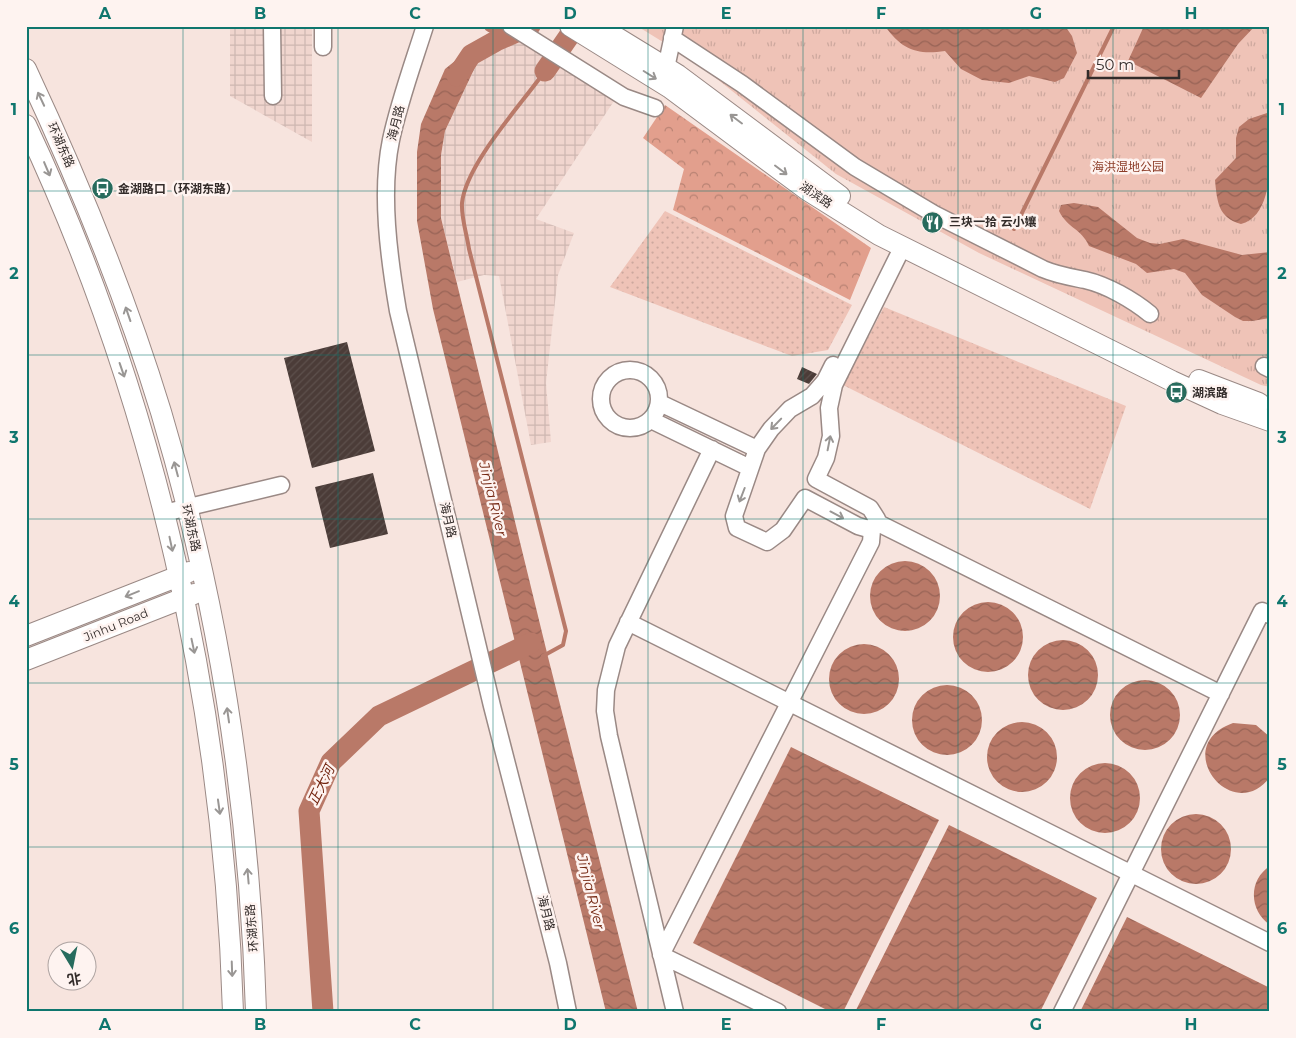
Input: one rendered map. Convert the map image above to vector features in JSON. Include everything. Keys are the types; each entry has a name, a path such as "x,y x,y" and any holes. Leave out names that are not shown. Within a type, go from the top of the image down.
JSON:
{"main road":[{"name":"湖滨路","path":"570,26 606,37 666,68 834,192 908,238 1198,380 1269,409"},
{"name":"湖滨路","path":"606,37 670,88 807,190 897,245 1222,404 1269,409"},
{"name":"环湖东路","path":"26,69 67,156 126,307 161,412 186,507 220,659 242,806 254,952 256,1012"},
{"name":"环湖东路","path":"26,125 46,168 104,318 139,421 164,513 198,669 220,812 232,956 233,1012"},
{"name":"Jinhu Road","path":"26,636 200,568"},
{"name":"Jinhu Road","path":"26,660 205,590"}],"street":[{"path":"272,26 273,96"},
{"path":"323,26 323,47"},
{"name":"海月路","path":"425,26 391,141 386,215 389,255 407,381 434,492 475,635 558,963 568,1012"},
{"path":"513,27 572,70 624,97 654,108"},
{"path":"666,68 674,32 855,166 934,214 1058,276 1086,280 1140,305 1150,314"},
{"path":"897,245 834,385 828,408 831,436 826,458 816,479 783,530 767,542 736,528 734,516 757,449 771,429 784,416 812,396 825,381 897,245"},
{"path":"621,370 641,371 656,384 660,403 651,420 634,428 615,424 608,418 601,401 606,382 621,370"},
{"path":"660,403 757,449"},
{"path":"651,420 750,468"},
{"path":"675,1012 609,736 606,690 617,646 712,449"},
{"path":"661,955 871,542 877,519 870,508 816,479"},
{"path":"164,513 281,484"},
{"path":"805,498 858,526 874,526 1221,694"},
{"path":"1062,1012 1262,611 1270,615"},
{"path":"628,622 1270,942"},
{"path":"661,955 778,1012"}],"shaded area":[{"path":"230,26 312,26 312,142 230,96"},
{"path":"500,26 614,101 536,219 574,233 558,275 546,383 551,442 531,445 499,276 484,275 457,282 441,218 441,155 445,131 478,61 505,45 494,39"}],"green space":[{"name":"海洪湿地公园","path":"637,26 1270,26 1270,387 1261,385 979,253 836,174 697,63"},
{"path":"665,105 871,248 850,300 673,210 684,169 643,138"},
{"path":"665,211 852,305 828,350 792,356 610,287"},
{"path":"884,307 1126,406 1090,509 843,385"}],"water":[{"path":"885,26 1065,26 1072,36 1077,53 1064,78 1055,82 1029,76 1009,83 982,80 961,69 945,51 926,52 904,46"},
{"path":"1144,26 1203,28 1205,26 1255,26 1238,44 1201,98 1128,61"},
{"path":"471,48 478,61 445,131 441,155 441,218 548,657 638,1012 606,1012 433,309 417,221 417,152 421,124 445,69"},
{"path":"1270,112 1271,158 1266,192 1261,207 1253,218 1241,224 1228,218 1220,208 1215,180 1236,158 1236,138 1239,127 1249,119"},
{"path":"1074,203 1098,207 1137,238 1150,243 1160,244 1183,239 1242,255 1270,252 1270,318 1243,321 1202,295 1185,273 1174,269 1147,273 1136,264 1089,246 1082,235 1066,222 1059,211 1061,205"},
{"path":"898,561 912,561 925,567 934,576 940,589 938,609 930,621 912,631 898,631 885,625 876,616 870,603 870,589 876,576 885,567"},
{"path":"981,602 995,602 1008,608 1017,617 1023,630 1021,650 1013,662 995,672 981,672 968,666 959,657 953,644 953,630 959,617 968,608"},
{"path":"1056,640 1070,640 1083,646 1092,655 1098,668 1096,688 1088,700 1070,710 1056,710 1043,704 1034,695 1028,682 1028,668 1034,655 1043,646"},
{"path":"857,644 871,644 884,650 893,659 899,672 897,692 889,704 871,714 857,714 844,708 835,699 829,686 829,672 835,659 844,650"},
{"path":"1138,680 1152,680 1165,686 1174,695 1180,708 1178,728 1170,740 1152,750 1138,750 1125,744 1116,735 1110,722 1110,708 1116,695 1125,686"},
{"path":"940,685 954,685 967,691 976,700 982,713 980,733 972,745 954,755 940,755 927,749 918,740 912,727 912,713 918,700 927,691"},
{"path":"1015,722 1029,722 1042,728 1051,737 1057,750 1055,770 1047,782 1029,792 1015,792 1002,786 993,777 987,764 987,750 993,737 1002,728"},
{"path":"1233,723 1256,725 1270,737 1270,777 1255,790 1239,793 1225,788 1213,777 1206,763 1206,748 1214,734"},
{"path":"791,747 939,820 843,1012 831,1012 693,943"},
{"path":"1098,763 1112,763 1125,769 1134,778 1140,791 1138,811 1130,823 1112,833 1098,833 1085,827 1076,818 1070,805 1070,791 1076,778 1085,769"},
{"path":"1189,814 1203,814 1216,820 1225,829 1231,842 1229,862 1221,874 1203,884 1189,884 1176,878 1167,869 1161,856 1161,842 1167,829 1176,820"},
{"path":"949,825 1097,898 1040,1012 855,1012"},
{"path":"1270,866 1270,925 1258,912 1254,896 1258,879"},
{"path":"1127,917 1270,988 1270,1012 1080,1012"}],"building":[{"path":"347,342 375,451 312,468 284,358"},
{"path":"802,367 817,374 809,384 797,379"},
{"path":"373,473 388,534 330,548 315,487"}],"waterway":[{"path":"490,26 508,36"},
{"name":"Jinjia River","path":"457,76 471,55 496,41 530,26"},
{"name":"Jinjia River","path":"545,71 576,26"},
{"path":"1014,229 1114,26"},
{"path":"543,656 563,645 566,631 469,249 463,220 462,203 473,171 484,153 545,71"},
{"name":"正大河","path":"323,1012 309,811 331,762 379,716 531,643"}],"place":[{"name":"金湖路口（环湖东路）","path":"102,189"},
{"name":"三块一拾 云小孃","path":"933,222"},
{"name":"湖滨路","path":"1176,393"}]}
